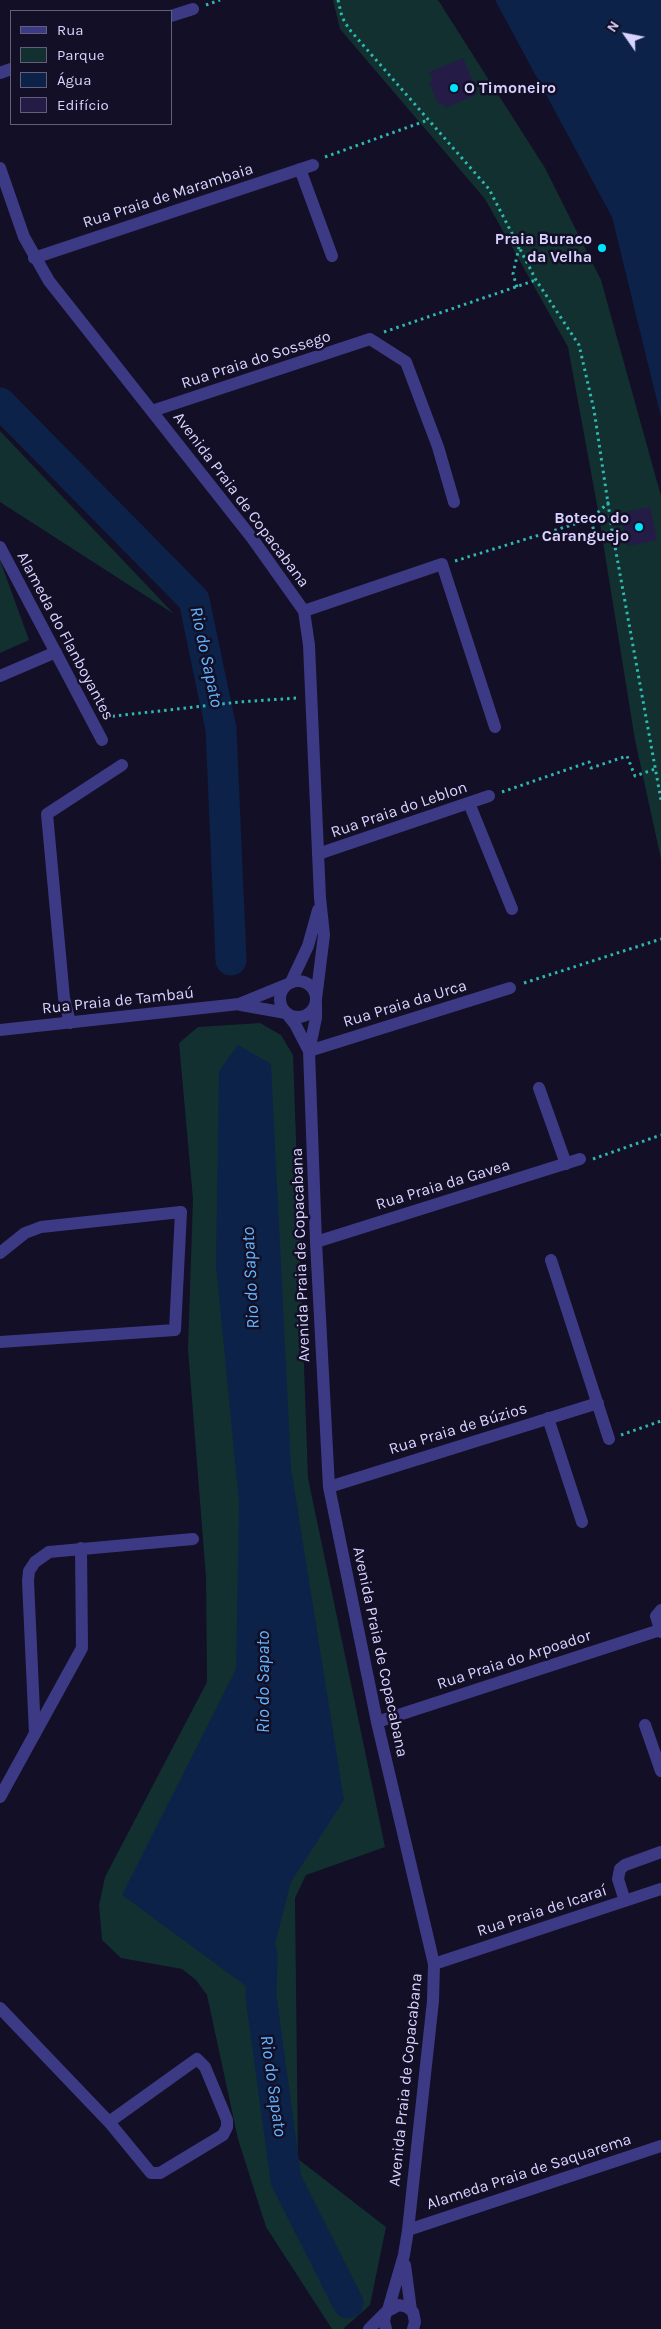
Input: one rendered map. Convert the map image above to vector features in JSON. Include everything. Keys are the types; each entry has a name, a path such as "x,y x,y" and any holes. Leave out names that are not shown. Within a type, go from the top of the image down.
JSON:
{"street":[{"path":"172,16 193,9"},
{"name":"Rua Praia de Marambaia","path":"34,258 313,165"},
{"name":"Avenida Praia de Copacabana","path":"0,168 15,215 34,258 68,308 258,545 304,611 309,645 320,898 324,944 316,1001 316,1018 309,1050 316,1242 329,1487 377,1722 434,1964 433,2001 408,2230 404,2255 387,2311"},
{"path":"300,169 332,256"},
{"path":"370,340 406,362 438,446 454,502"},
{"name":"Rua Praia do Sossego","path":"152,411 370,340"},
{"name":"Alameda do Flanboyantes","path":"0,547 102,740"},
{"path":"304,611 442,564 495,727"},
{"path":"0,676 56,652"},
{"path":"70,1023 64,998 47,814 122,764"},
{"name":"Rua Praia do Leblon","path":"318,854 489,796"},
{"path":"469,803 512,909"},
{"name":"Avenida Praia de Copacabana","path":"289,983 311,938 320,898"},
{"path":"296,981 308,984 316,993 316,1001 310,1013 305,1017 293,1017 286,1014 280,1005 280,996 289,983 296,981"},
{"name":"Rua Praia de Tambaú","path":"0,1030 239,1004 289,983"},
{"name":"Rua Praia da Urca","path":"309,1050 510,988"},
{"name":"Rua Praia de Tambaú","path":"239,1004 286,1014"},
{"name":"Avenida Praia de Copacabana","path":"286,1014 295,1024 309,1050"},
{"path":"539,1088 566,1164"},
{"name":"Rua Praia da Gavea","path":"316,1242 580,1159"},
{"path":"0,1253 25,1233 41,1227 181,1212 175,1330 0,1342"},
{"path":"551,1260 609,1439"},
{"name":"Rua Praia de Búzios","path":"329,1487 598,1403"},
{"path":"548,1418 582,1522"},
{"path":"35,1734 28,1581 34,1562 49,1552 193,1539"},
{"path":"0,1797 82,1648 81,1548"},
{"name":"Rua Praia do Arpoador","path":"377,1722 661,1631 656,1616 661,1610"},
{"path":"645,1725 661,1771"},
{"path":"625,1901 618,1879 620,1869 625,1865 661,1852"},
{"name":"Rua Praia de Icaraí","path":"434,1964 661,1889"},
{"path":"0,2008 109,2122 151,2173 155,2174 223,2135 227,2127 227,2120 205,2067 197,2059 109,2122"},
{"name":"Alameda Praia de Saquarema","path":"408,2230 661,2146"},
{"name":"Avenida Praia de Copacabana","path":"404,2255 412,2311 422,2329"},
{"path":"369,2329 387,2311 399,2305 412,2311 415,2322 413,2329"},
{"path":"386,2329 384,2320 387,2311"}],"path":[{"path":"338,0 342,17 349,29 489,189 536,280 579,345 592,401 612,530 661,800"},
{"path":"313,165 321,158 428,120"},
{"path":"517,287 513,274 519,246"},
{"path":"370,340 388,330 536,280"},
{"path":"442,564 460,560 590,518 609,501"},
{"path":"590,518 595,536 612,530"},
{"path":"91,719 239,702 312,697"},
{"path":"489,796 589,762 591,768 627,756 635,776 655,769"},
{"path":"510,988 661,939"},
{"path":"580,1159 596,1158 661,1135"},
{"path":"609,1439 661,1421"}],"green space":[{"path":"333,0 438,0 545,168 601,280 661,496 661,859 635,740 597,505 568,347 485,199 340,29"},
{"path":"0,431 174,614 0,502"},
{"path":"0,560 29,640 0,653"},
{"path":"260,1023 281,1035 293,1055 308,1478 385,1847 306,1875 295,1898 298,2159 386,2227 370,2305 343,2329 332,2329 266,2227 238,2139 207,1995 196,1980 182,1969 121,1958 102,1940 99,1905 105,1877 207,1682 206,1577 188,1349 193,1199 179,1043 198,1027"}],"water":[{"path":"495,0 661,0 661,417 612,217"},
{"path":"238,1045 271,1064 291,1468 344,1800 291,1882 261,1997 122,1895 236,1669 239,1503 216,1265 219,1071"}],"building":[{"name":"O Timoneiro","path":"463,58 478,94 445,108 442,103 438,104 429,82 433,80 429,72"},
{"name":"Boteco do Caranguejo","path":"650,507 657,540 627,546 621,513"}],"waterway":[{"name":"Rio do Sapato","path":"0,403 194,600 221,729 231,960"},
{"name":"Rio do Sapato","path":"262,1953 261,1997 286,2180 348,2303"}],"place":[{"name":"O Timoneiro","path":"454,88"},
{"name":"Praia Buraco da Velha","path":"602,248"},
{"name":"Boteco do Caranguejo","path":"639,527"}]}
